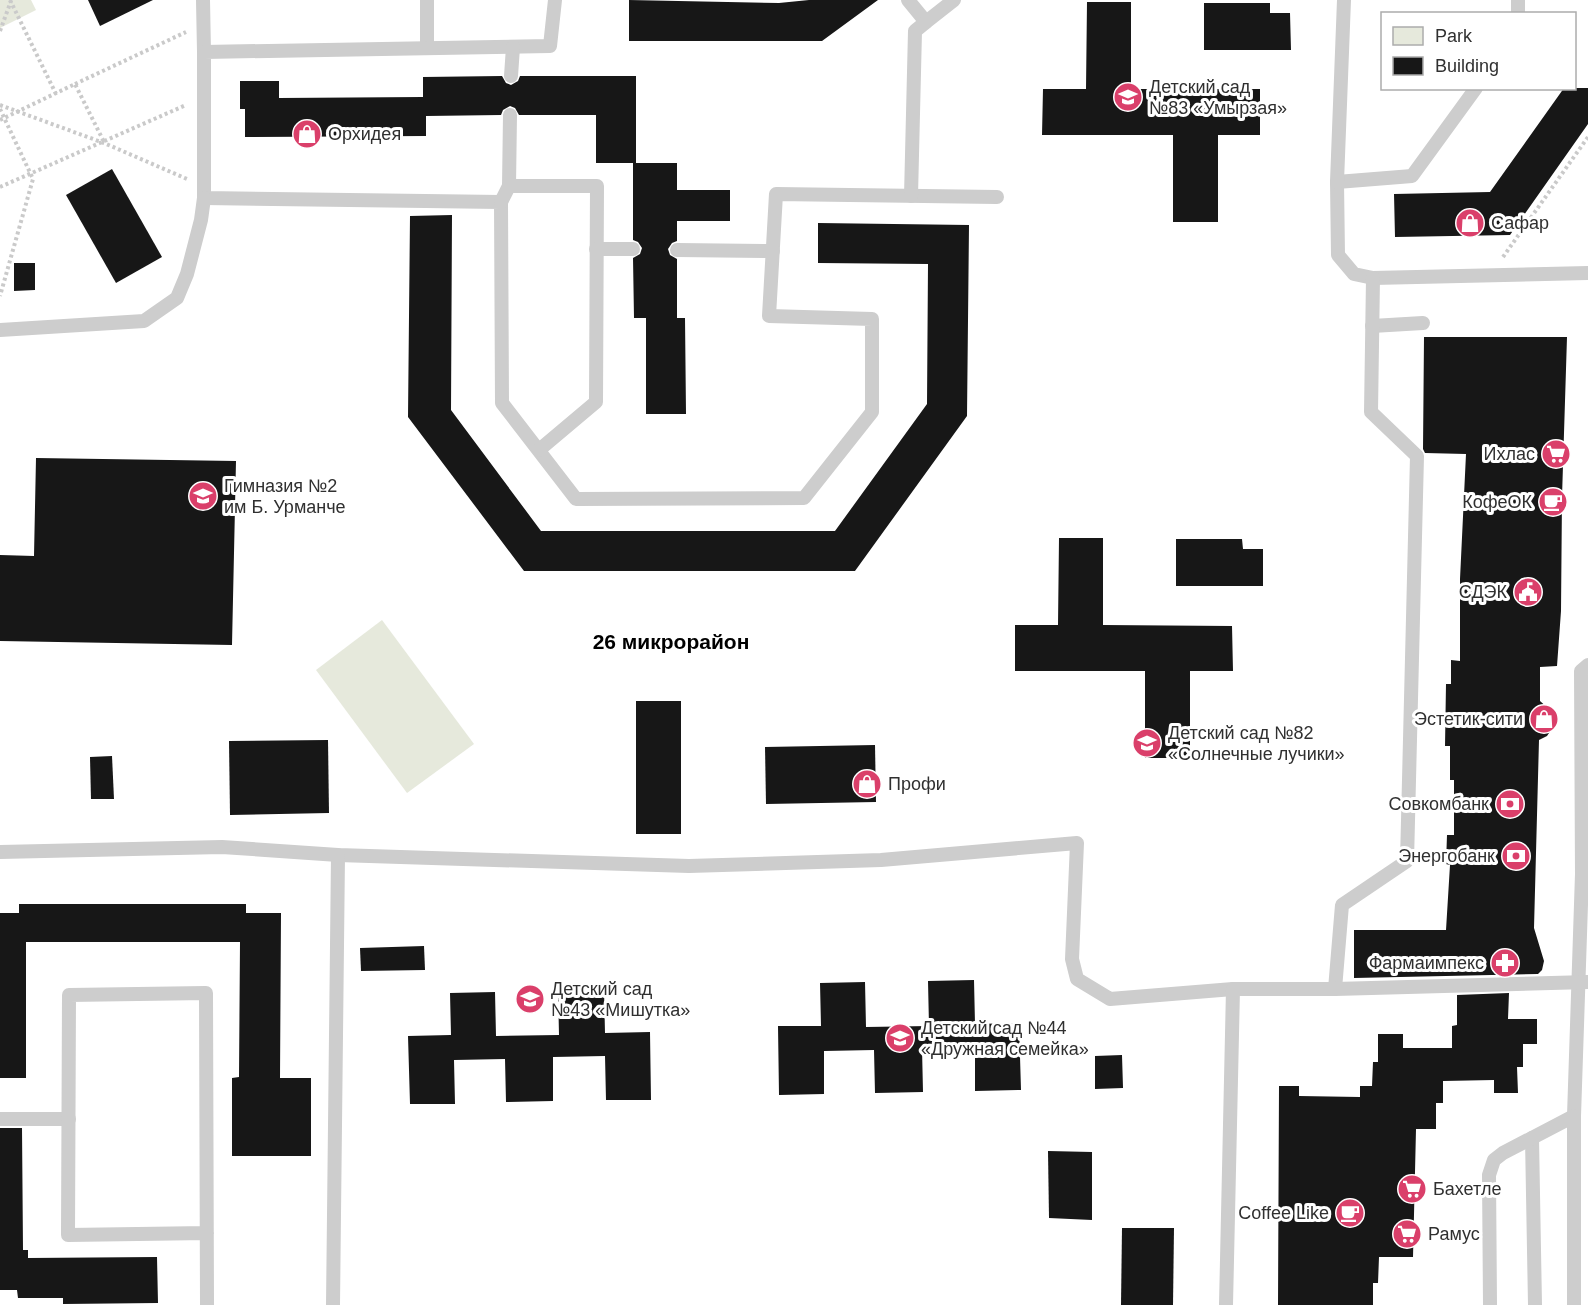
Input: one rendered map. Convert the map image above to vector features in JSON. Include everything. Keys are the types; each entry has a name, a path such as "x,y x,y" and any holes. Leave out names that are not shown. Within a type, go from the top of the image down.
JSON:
{"lane":[{"path":"0,330 144,321 177,298 187,274 201,220 204,192 203,0"},
{"path":"427,0 427,47"},
{"path":"204,52 550,46 555,0"},
{"path":"908,0 926,22"},
{"path":"911,196 915,31 954,0"},
{"path":"1344,0 1337,182 1338,255 1354,274 1373,278 1588,273"},
{"path":"511,76 513,48"},
{"path":"1337,182 1412,176 1475,90"},
{"path":"510,115 509,186 501,202 502,403 576,499 804,498 872,412 872,319 769,316 776,194 997,197"},
{"path":"509,186 597,186 596,402 539,450"},
{"path":"204,192 501,202"},
{"path":"596,249 633,249"},
{"path":"677,250 773,251"},
{"path":"1335,989 1342,905 1407,861 1417,456 1371,412 1373,278"},
{"path":"1372,326 1423,323"},
{"path":"1574,1305 1574,1116 1583,983 1581,671 1588,665"},
{"path":"0,852 222,847 338,855 689,866 881,860 1077,843 1072,959 1077,979 1110,999 1233,989 1583,983"},
{"path":"333,1305 338,855"},
{"path":"1226,1305 1233,989"},
{"path":"207,1233 68,1235 69,995 206,993 207,1233 207,1305"},
{"path":"1490,1305 1488,1175 1494,1160 1510,1148 1574,1116"},
{"path":"0,1119 69,1119"},
{"path":"1532,1137 1535,1305"}],"path":[{"path":"0,31 10,1"},
{"path":"10,1 56,94"},
{"path":"2,119 204,23"},
{"path":"75,84 104,143"},
{"path":"0,187 204,97"},
{"path":"0,105 104,143 204,192"},
{"path":"0,109 2,119 33,179 0,296"},
{"path":"1491,275 1588,137"}],"green space":[{"path":"0,0 31,0 36,10 0,28"},
{"path":"382,620 474,744 407,793 316,670"}],"building":[{"path":"88,0 153,0 100,26"},
{"path":"629,0 779,3 809,0 878,0 822,41 629,41"},
{"path":"1087,2 1131,2 1131,89 1260,89 1260,135 1218,135 1218,222 1173,222 1173,135 1042,135 1043,89 1086,89"},
{"path":"1204,3 1270,3 1270,13 1290,13 1291,50 1204,50"},
{"path":"502,76 506,83 511,85 518,81 520,76 636,76 636,163 677,163 677,190 730,190 730,221 677,221 677,241 672,243 668,249 670,255 677,259 677,318 685,318 686,414 646,414 646,318 634,318 633,258 640,254 642,248 638,242 633,240 633,163 596,163 596,115 519,115 515,108 510,106 503,110 501,115 426,116 426,136 245,137 245,109 240,109 240,81 279,81 279,98 423,97 423,77"},
{"path":"1588,88 1588,124 1510,235 1395,237 1394,194 1490,192 1563,90"},
{"path":"112,169 162,257 116,283 66,195"},
{"path":"452,215 451,410 541,531 835,531 927,404 928,264 818,263 818,223 969,225 967,416 855,571 524,571 408,417 410,216"},
{"path":"14,263 35,263 35,290 14,291"},
{"path":"1424,337 1567,337 1561,611 1557,666 1540,667 1540,701 1550,710 1554,722 1547,736 1539,740 1534,928 1544,961 1542,970 1538,974 1354,978 1354,930 1446,930 1450,865 1446,864 1447,835 1454,835 1454,780 1450,780 1450,746 1445,746 1446,684 1451,684 1451,660 1460,661 1460,579 1466,454 1425,453 1423,449"},
{"path":"36,458 236,461 232,645 0,641 0,555 34,556"},
{"path":"1059,538 1103,538 1103,625 1232,626 1233,671 1190,671 1190,758 1145,758 1145,671 1015,671 1015,625 1058,625"},
{"path":"1176,539 1242,539 1243,549 1263,549 1263,586 1176,586"},
{"path":"636,701 681,701 681,834 636,834"},
{"path":"328,740 329,813 230,815 229,741"},
{"path":"875,745 876,802 766,804 765,747"},
{"path":"112,756 114,799 91,799 90,757"},
{"path":"19,904 246,904 246,913 281,913 280,1078 311,1078 311,1156 232,1156 232,1078 239,1077 240,942 26,942 26,1078 0,1078 0,913 19,913"},
{"path":"424,946 425,970 361,971 360,948"},
{"path":"974,980 975,1024 1019,1023 1021,1090 975,1091 975,1047 922,1048 923,1092 875,1093 874,1050 824,1051 824,1094 779,1095 778,1026 821,1026 820,983 865,982 866,1027 929,1026 928,981"},
{"path":"604,989 605,1033 650,1032 651,1100 606,1100 605,1056 553,1057 553,1101 506,1102 505,1059 454,1060 455,1104 410,1104 408,1036 451,1035 450,993 495,992 496,1036 559,1035 558,990"},
{"path":"1509,993 1508,1019 1537,1019 1537,1044 1523,1044 1523,1067 1517,1067 1518,1093 1494,1093 1494,1080 1443,1081 1443,1103 1436,1103 1436,1129 1416,1129 1413,1257 1379,1257 1378,1283 1373,1283 1373,1305 1278,1305 1279,1086 1299,1086 1299,1096 1360,1097 1360,1086 1372,1086 1373,1062 1378,1062 1378,1034 1403,1034 1403,1048 1452,1048 1452,1026 1457,1025 1457,995"},
{"path":"1122,1055 1123,1088 1095,1089 1095,1056"},
{"path":"0,1128 22,1128 23,1250 28,1250 28,1258 157,1257 158,1303 63,1304 63,1298 18,1298 17,1290 0,1290"},
{"path":"1048,1151 1092,1152 1092,1220 1049,1218"},
{"path":"1122,1228 1174,1228 1173,1305 1121,1305"}],"place":[{"name":"Детский сад №83 «Умырзая»","path":"1128,97"},
{"name":"Орхидея","path":"307,134"},
{"name":"Сафар","path":"1470,223"},
{"name":"Ихлас","path":"1556,454"},
{"name":"Гимназия №2 им Б. Урманче","path":"203,496"},
{"name":"КофеОК","path":"1553,502"},
{"name":"СДЭК","path":"1528,592"},
{"name":"Эстетик-сити","path":"1544,719"},
{"name":"Детский сад №82 «Солнечные лучики»","path":"1147,743"},
{"name":"Профи","path":"867,784"},
{"name":"Совкомбанк","path":"1510,804"},
{"name":"Энергобанк","path":"1516,856"},
{"name":"Фармаимпекс","path":"1505,963"},
{"name":"Детский сад №43 «Мишутка»","path":"530,999"},
{"name":"Детский сад №44 «Дружная семейка»","path":"900,1038"},
{"name":"Бахетле","path":"1412,1189"},
{"name":"Coffee Like","path":"1350,1213"},
{"name":"Рамус","path":"1407,1234"}],"district":[{"name":"26 микрорайон","path":"671,642"}]}
